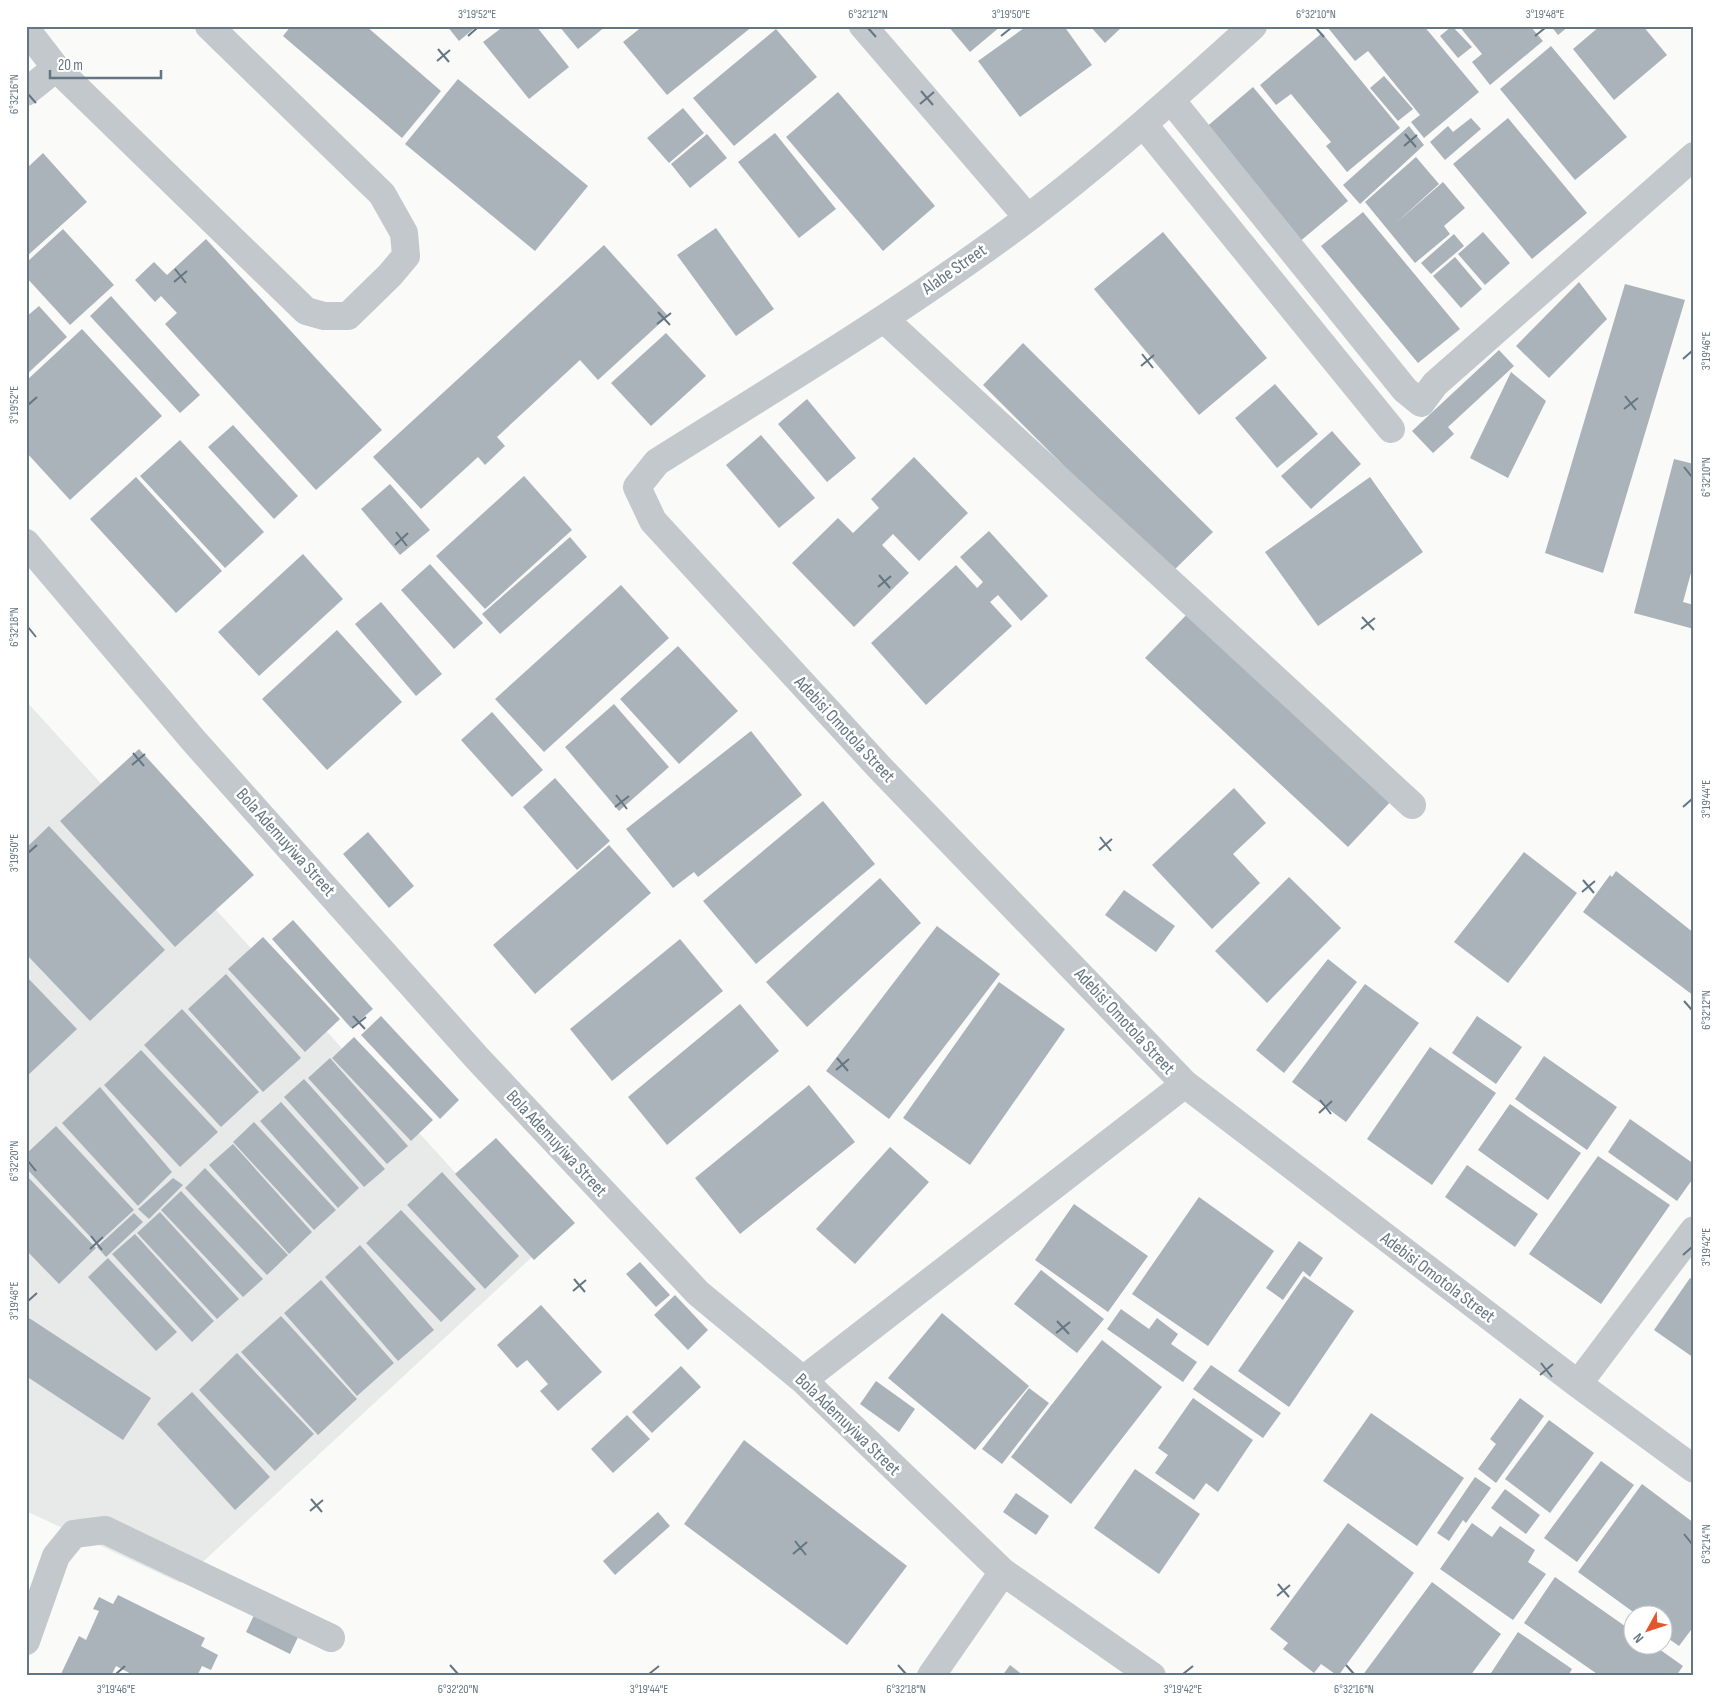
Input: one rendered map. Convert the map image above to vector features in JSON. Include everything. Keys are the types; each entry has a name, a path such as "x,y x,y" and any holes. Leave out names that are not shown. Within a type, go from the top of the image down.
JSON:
{"street":[{"path":"26,30 56,68 306,310 324,316 348,316 390,275 406,256 404,233 382,194 210,26"},
{"path":"862,26 1028,218"},
{"name":"Alabe Street","path":"637,487 657,462 884,319 1028,218 1144,125 1253,26"},
{"path":"26,92 56,68"},
{"path":"1171,100 1405,390 1421,403 1436,384 1694,156"},
{"path":"1144,125 1391,429"},
{"path":"884,319 1412,804"},
{"name":"Adebisi Omotola Street","path":"637,487 653,521 867,754 1184,1084 1578,1384 1694,1469"},
{"name":"Bola Ademuyiwa Street","path":"26,543 194,741 478,1058 698,1293 803,1380 1003,1572 1152,1676"},
{"path":"803,1380 1184,1084"},
{"path":"1578,1384 1694,1230"},
{"path":"26,1642 56,1556 74,1534 105,1530 331,1638"},
{"path":"931,1676 1003,1572"}],"shaded area":[{"path":"26,701 532,1257 180,1583 26,1511"}],"building":[{"path":"291,26 366,26 441,91 402,138 283,36"},
{"path":"447,26 477,26 459,41"},
{"path":"504,26 536,26 569,67 529,99 483,42"},
{"path":"559,26 606,26 578,49"},
{"path":"643,26 753,26 667,95 623,42"},
{"path":"948,26 1001,26 970,52"},
{"path":"1027,26 1064,26 1092,65 1020,117 978,61"},
{"path":"1090,26 1123,26 1105,43"},
{"path":"1332,26 1424,26 1479,92 1424,138 1411,122 1420,115 1368,51 1355,61 1329,29"},
{"path":"1452,26 1472,47 1458,58 1440,36"},
{"path":"1459,26 1530,26 1543,41 1490,85 1472,62 1482,54"},
{"path":"1551,26 1569,26 1558,35"},
{"path":"1600,26 1643,26 1667,55 1614,100 1573,49"},
{"path":"776,29 817,77 734,146 693,98"},
{"path":"1322,33 1400,128 1347,172 1326,146 1331,142 1291,94 1276,105 1260,85"},
{"path":"1551,46 1627,137 1575,180 1500,89"},
{"path":"1384,76 1413,109 1398,121 1370,88"},
{"path":"458,79 588,186 535,251 405,144"},
{"path":"1253,87 1348,201 1298,243 1204,129"},
{"path":"838,92 935,206 883,251 786,137"},
{"path":"683,108 704,133 669,163 647,138"},
{"path":"1471,118 1481,129 1445,160 1430,142 1448,126 1453,132"},
{"path":"1508,118 1587,213 1532,259 1453,164"},
{"path":"1409,126 1424,145 1360,204 1343,185"},
{"path":"775,133 836,209 799,238 738,162"},
{"path":"707,134 727,158 690,188 671,164"},
{"path":"43,153 87,202 26,257 26,169"},
{"path":"1416,157 1439,184 1396,223 1443,182 1465,208 1444,226 1450,234 1415,263 1365,202"},
{"path":"1363,212 1460,329 1418,363 1321,246"},
{"path":"716,228 774,309 736,336 677,255"},
{"path":"63,229 114,285 70,325 26,277 26,263"},
{"path":"1163,232 1267,358 1199,415 1094,289"},
{"path":"1483,232 1510,263 1485,285 1458,254"},
{"path":"1454,234 1464,246 1431,274 1421,263"},
{"path":"206,239 382,430 316,490 165,324 177,313 161,296 155,302 135,280 154,262 167,275"},
{"path":"604,245 668,316 598,380 580,360 497,437 505,446 485,465 478,457 421,509 373,457"},
{"path":"1455,257 1482,289 1461,308 1433,276"},
{"path":"1579,282 1607,319 1549,378 1516,346"},
{"path":"1625,284 1685,300 1603,573 1545,553"},
{"path":"111,296 200,395 180,413 90,316"},
{"path":"39,306 67,337 26,375 26,317"},
{"path":"82,329 162,416 70,500 26,452 26,381"},
{"path":"666,333 706,376 651,426 611,383"},
{"path":"1023,343 1213,532 1171,573 983,385"},
{"path":"1499,350 1514,366 1448,427 1454,434 1433,453 1412,431"},
{"path":"1511,372 1546,401 1508,478 1470,458"},
{"path":"1275,384 1318,434 1277,468 1235,418"},
{"path":"807,399 856,458 827,482 778,424"},
{"path":"233,425 298,496 274,519 208,447"},
{"path":"1332,431 1361,464 1311,509 1281,476"},
{"path":"761,435 815,498 779,528 726,465"},
{"path":"180,440 264,532 225,568 140,476"},
{"path":"914,457 968,513 919,561 893,534 882,545 909,573 854,627 792,563 838,518 853,533 879,508 871,499"},
{"path":"1674,459 1694,464 1694,562 1683,602 1694,605 1694,629 1634,613"},
{"path":"524,476 572,530 485,609 436,556"},
{"path":"136,477 222,571 176,613 90,519"},
{"path":"1370,477 1423,552 1318,626 1265,552"},
{"path":"390,484 430,530 400,555 361,509"},
{"path":"989,531 1048,596 1021,621 998,595 990,602 1012,626 926,705 871,643 956,565 977,588 983,582 960,557"},
{"path":"570,537 587,557 500,634 482,614"},
{"path":"303,554 343,599 259,676 218,632"},
{"path":"430,564 483,623 454,649 401,590"},
{"path":"621,585 669,638 544,752 495,699"},
{"path":"381,602 442,674 416,696 355,624"},
{"path":"1192,609 1394,798 1348,847 1145,658"},
{"path":"337,630 402,702 327,770 262,699"},
{"path":"678,646 738,711 679,764 620,699"},
{"path":"614,704 669,767 619,811 565,747"},
{"path":"492,712 543,770 512,797 461,740"},
{"path":"751,731 802,795 698,877 694,872 673,888 626,829"},
{"path":"139,749 254,875 175,947 60,821"},
{"path":"555,778 610,841 577,870 523,807"},
{"path":"1234,788 1266,823 1233,854 1260,883 1212,929 1152,865"},
{"path":"823,801 875,864 756,964 703,901"},
{"path":"49,826 165,950 90,1021 26,954 26,848"},
{"path":"368,832 414,886 389,908 343,854"},
{"path":"609,845 651,893 535,994 493,945"},
{"path":"1524,852 1577,893 1508,983 1454,942"},
{"path":"1616,871 1694,933 1694,996 1583,912 1610,875 1612,877"},
{"path":"1289,877 1341,928 1267,1003 1215,951"},
{"path":"880,878 921,923 807,1027 766,982"},
{"path":"1124,890 1175,926 1156,952 1105,915"},
{"path":"293,920 373,1009 351,1028 272,939"},
{"path":"937,926 1000,974 889,1119 826,1071"},
{"path":"263,937 340,1019 305,1052 228,969"},
{"path":"680,939 723,991 612,1081 570,1029"},
{"path":"1328,959 1357,982 1284,1073 1256,1050"},
{"path":"226,974 301,1058 263,1092 188,1009"},
{"path":"26,976 77,1029 26,1077"},
{"path":"999,982 1065,1029 970,1165 903,1118"},
{"path":"1365,984 1419,1023 1346,1122 1292,1082"},
{"path":"740,1004 779,1051 667,1145 628,1097"},
{"path":"182,1009 259,1092 221,1127 144,1045"},
{"path":"381,1016 459,1100 440,1119 361,1035"},
{"path":"1477,1016 1522,1047 1496,1084 1452,1053"},
{"path":"354,1037 433,1120 411,1141 332,1058"},
{"path":"1430,1047 1496,1093 1432,1185 1367,1139"},
{"path":"141,1050 218,1132 180,1167 104,1085"},
{"path":"1544,1056 1617,1107 1587,1150 1515,1099"},
{"path":"330,1058 408,1146 387,1164 308,1078"},
{"path":"304,1079 385,1169 364,1187 284,1097"},
{"path":"809,1085 855,1142 740,1234 695,1178"},
{"path":"100,1087 172,1172 138,1206 62,1123"},
{"path":"281,1102 359,1188 338,1208 260,1121"},
{"path":"1510,1104 1581,1153 1548,1200 1478,1150"},
{"path":"1630,1119 1694,1164 1694,1177 1677,1201 1608,1152"},
{"path":"254,1122 336,1210 314,1230 233,1142"},
{"path":"56,1126 134,1210 97,1244 26,1168 26,1154"},
{"path":"496,1138 575,1223 534,1260 455,1174"},
{"path":"233,1144 312,1232 289,1254 209,1165"},
{"path":"890,1147 929,1182 855,1264 816,1229"},
{"path":"1598,1156 1670,1205 1601,1304 1529,1254"},
{"path":"1467,1165 1538,1214 1515,1247 1445,1197"},
{"path":"205,1168 288,1255 267,1275 185,1188"},
{"path":"442,1172 519,1256 485,1289 407,1205"},
{"path":"26,1175 96,1248 59,1284 26,1250"},
{"path":"173,1178 183,1185 149,1219 138,1209"},
{"path":"181,1191 263,1279 243,1297 161,1210"},
{"path":"1199,1197 1274,1251 1208,1346 1132,1294"},
{"path":"1074,1204 1148,1256 1108,1312 1035,1260"},
{"path":"401,1210 476,1289 441,1322 366,1243"},
{"path":"160,1212 239,1299 217,1319 137,1233"},
{"path":"134,1213 143,1222 106,1257 97,1247"},
{"path":"135,1234 214,1321 192,1342 112,1254"},
{"path":"1299,1241 1323,1258 1310,1277 1303,1271 1283,1300 1266,1288"},
{"path":"360,1245 434,1330 398,1361 325,1277"},
{"path":"108,1258 177,1332 156,1351 88,1277"},
{"path":"640,1262 670,1295 656,1307 626,1274"},
{"path":"1041,1270 1104,1319 1077,1353 1014,1304"},
{"path":"1304,1276 1354,1311 1289,1407 1238,1371"},
{"path":"1690,1278 1694,1280 1694,1358 1654,1330"},
{"path":"321,1280 394,1363 357,1396 284,1313"},
{"path":"675,1295 708,1330 688,1350 654,1315"},
{"path":"541,1305 602,1372 558,1411 540,1391 548,1384 527,1360 517,1368 497,1345"},
{"path":"1121,1309 1149,1329 1157,1318 1178,1334 1171,1344 1197,1362 1183,1382 1107,1329"},
{"path":"942,1313 1029,1386 975,1450 888,1378"},
{"path":"26,1316 151,1398 123,1440 26,1376"},
{"path":"281,1316 357,1399 318,1435 241,1352"},
{"path":"1102,1340 1162,1387 1071,1504 1011,1457"},
{"path":"237,1353 314,1434 275,1471 199,1390"},
{"path":"1211,1365 1281,1413 1263,1438 1193,1389"},
{"path":"681,1366 701,1387 652,1433 632,1412"},
{"path":"876,1381 915,1409 899,1432 860,1404"},
{"path":"1029,1388 1049,1403 1002,1464 982,1449"},
{"path":"192,1392 270,1477 235,1510 157,1424"},
{"path":"1193,1398 1253,1440 1218,1492 1206,1483 1194,1500 1155,1473 1168,1455 1158,1448"},
{"path":"1520,1398 1544,1416 1496,1483 1478,1469 1496,1444 1490,1439"},
{"path":"1371,1413 1464,1478 1417,1546 1323,1481"},
{"path":"627,1415 650,1439 613,1473 591,1449"},
{"path":"1549,1420 1594,1453 1550,1513 1505,1479"},
{"path":"744,1440 907,1566 847,1645 684,1524"},
{"path":"1601,1461 1634,1485 1577,1562 1544,1538"},
{"path":"1135,1469 1200,1514 1159,1574 1094,1528"},
{"path":"1475,1477 1491,1488 1466,1523 1463,1520 1449,1541 1437,1533"},
{"path":"1642,1484 1694,1523 1694,1626 1679,1646 1672,1641 1672,1604 1622,1604 1578,1572"},
{"path":"1505,1489 1540,1515 1526,1534 1491,1508"},
{"path":"1016,1493 1049,1516 1036,1535 1003,1512"},
{"path":"658,1512 670,1526 615,1575 603,1561"},
{"path":"1348,1523 1414,1573 1338,1676 1321,1664 1314,1673 1283,1649 1288,1643 1270,1629"},
{"path":"1472,1523 1492,1537 1500,1526 1535,1550 1528,1562 1546,1574 1513,1620 1440,1569"},
{"path":"1555,1577 1622,1624 1622,1654 1666,1654 1683,1666 1676,1676 1600,1676 1524,1623"},
{"path":"1432,1582 1501,1634 1470,1676 1362,1676"},
{"path":"118,1595 205,1638 201,1646 218,1655 211,1670 202,1666 197,1676 135,1676 116,1666 111,1676 60,1676 79,1636 86,1640 99,1611 93,1609 99,1597 113,1604"},
{"path":"256,1611 300,1633 290,1654 246,1632"},
{"path":"1518,1632 1572,1669 1568,1676 1489,1676"},
{"path":"1010,1665 1024,1676 1002,1676"}]}
